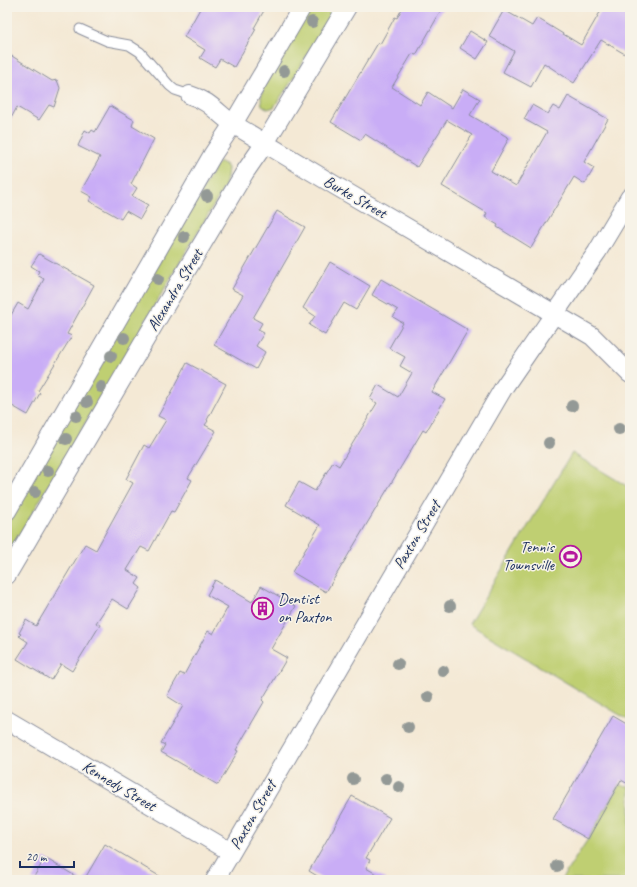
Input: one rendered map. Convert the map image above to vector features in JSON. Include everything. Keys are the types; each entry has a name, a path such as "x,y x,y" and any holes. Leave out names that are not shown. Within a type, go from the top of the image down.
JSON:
{"street":[{"path":"7,511 213,154 233,124 302,7"},
{"name":"Alexandra Street","path":"7,575 245,172 265,143 346,7"},
{"name":"Burke Street","path":"190,96 198,98 213,106 233,124 592,336 630,374"},
{"name":"Paxton Street","path":"214,880 500,394 597,252 630,197"},
{"name":"Kennedy Street","path":"7,720 231,852"}],"lane":[{"name":"Burke Street","path":"80,30 107,41 129,45 140,52 170,86 175,90 190,96"}],"green space":[{"path":"310,7 335,7 293,79 274,107 268,109 262,105 261,99 263,87"},
{"path":"220,162 228,168 225,186 7,556 7,520 217,164"},
{"name":"Tennis Townsville","path":"572,453 630,488 630,721 469,624"},
{"path":"619,785 630,786 630,880 561,880 588,839"}],"building":[{"path":"201,7 266,7 254,28 256,29 234,67 220,59 215,67 200,58 205,50 184,37"},
{"path":"403,7 443,7 416,55 412,54 392,87 420,105 428,92 452,108 463,89 480,99 470,115 509,138 491,171 516,186 547,132 524,119 532,105 548,114 553,106 560,110 568,96 608,119 584,162 594,168 585,184 574,177 531,248 497,227 498,225 485,217 487,213 442,186 472,135 447,120 417,167 365,134 361,140 331,122 378,43 380,44 395,17 397,18"},
{"path":"603,7 615,7 630,16 630,57 601,40 574,83 544,63 531,87 503,72 514,51 489,36 504,10 532,26 537,18 581,45"},
{"path":"470,31 488,42 477,59 460,48"},
{"path":"7,53 52,81 57,80 60,88 54,107 49,105 39,120 17,107 7,126"},
{"path":"110,106 134,120 132,126 154,139 131,184 137,188 132,196 148,205 140,219 126,211 121,219 89,201 92,197 81,191 100,157 78,146 85,130 90,133 92,130 95,132"},
{"path":"277,211 305,227 253,318 262,323 258,330 264,333 256,346 265,352 256,369 214,345 243,295 232,289"},
{"path":"39,254 94,285 67,334 72,336 38,391 40,393 28,415 7,403 7,322 18,303 28,309 44,279 37,275 39,271 31,266"},
{"path":"330,262 370,286 356,310 344,303 325,335 309,325 315,316 303,308"},
{"path":"381,279 468,330 432,392 445,399 426,432 423,430 326,592 292,572 320,525 286,505 299,482 315,491 333,462 339,466 377,403 370,399 378,385 398,397 412,373 400,366 405,357 389,348 403,323 393,317 398,310 372,295"},
{"path":"187,363 226,384 205,425 216,431 188,478 192,480 174,512 171,511 149,551 141,547 127,570 140,578 136,584 141,588 128,609 112,599 96,623 100,625 72,671 61,664 51,680 17,659 28,642 19,636 21,634 19,633 26,620 36,626 85,544 96,550 133,483 126,479 144,445 149,448 166,420 158,416"},
{"path":"215,580 252,602 261,586 296,606 271,649 287,658 262,700 264,702 236,750 238,751 218,785 161,752 165,745 161,743 183,706 167,696 180,673 184,675 208,631 213,634 228,607 207,595"},
{"path":"613,716 630,726 630,785 621,780 588,839 553,819"},
{"path":"352,796 390,818 366,858 370,860 366,868 387,880 324,880 309,871"},
{"path":"105,844 166,880 84,880"},
{"path":"45,858 82,880 32,880"}],"place":[{"name":"Tennis Townsville","path":"570,556"},
{"name":"Dentist on Paxton","path":"262,608"}]}
